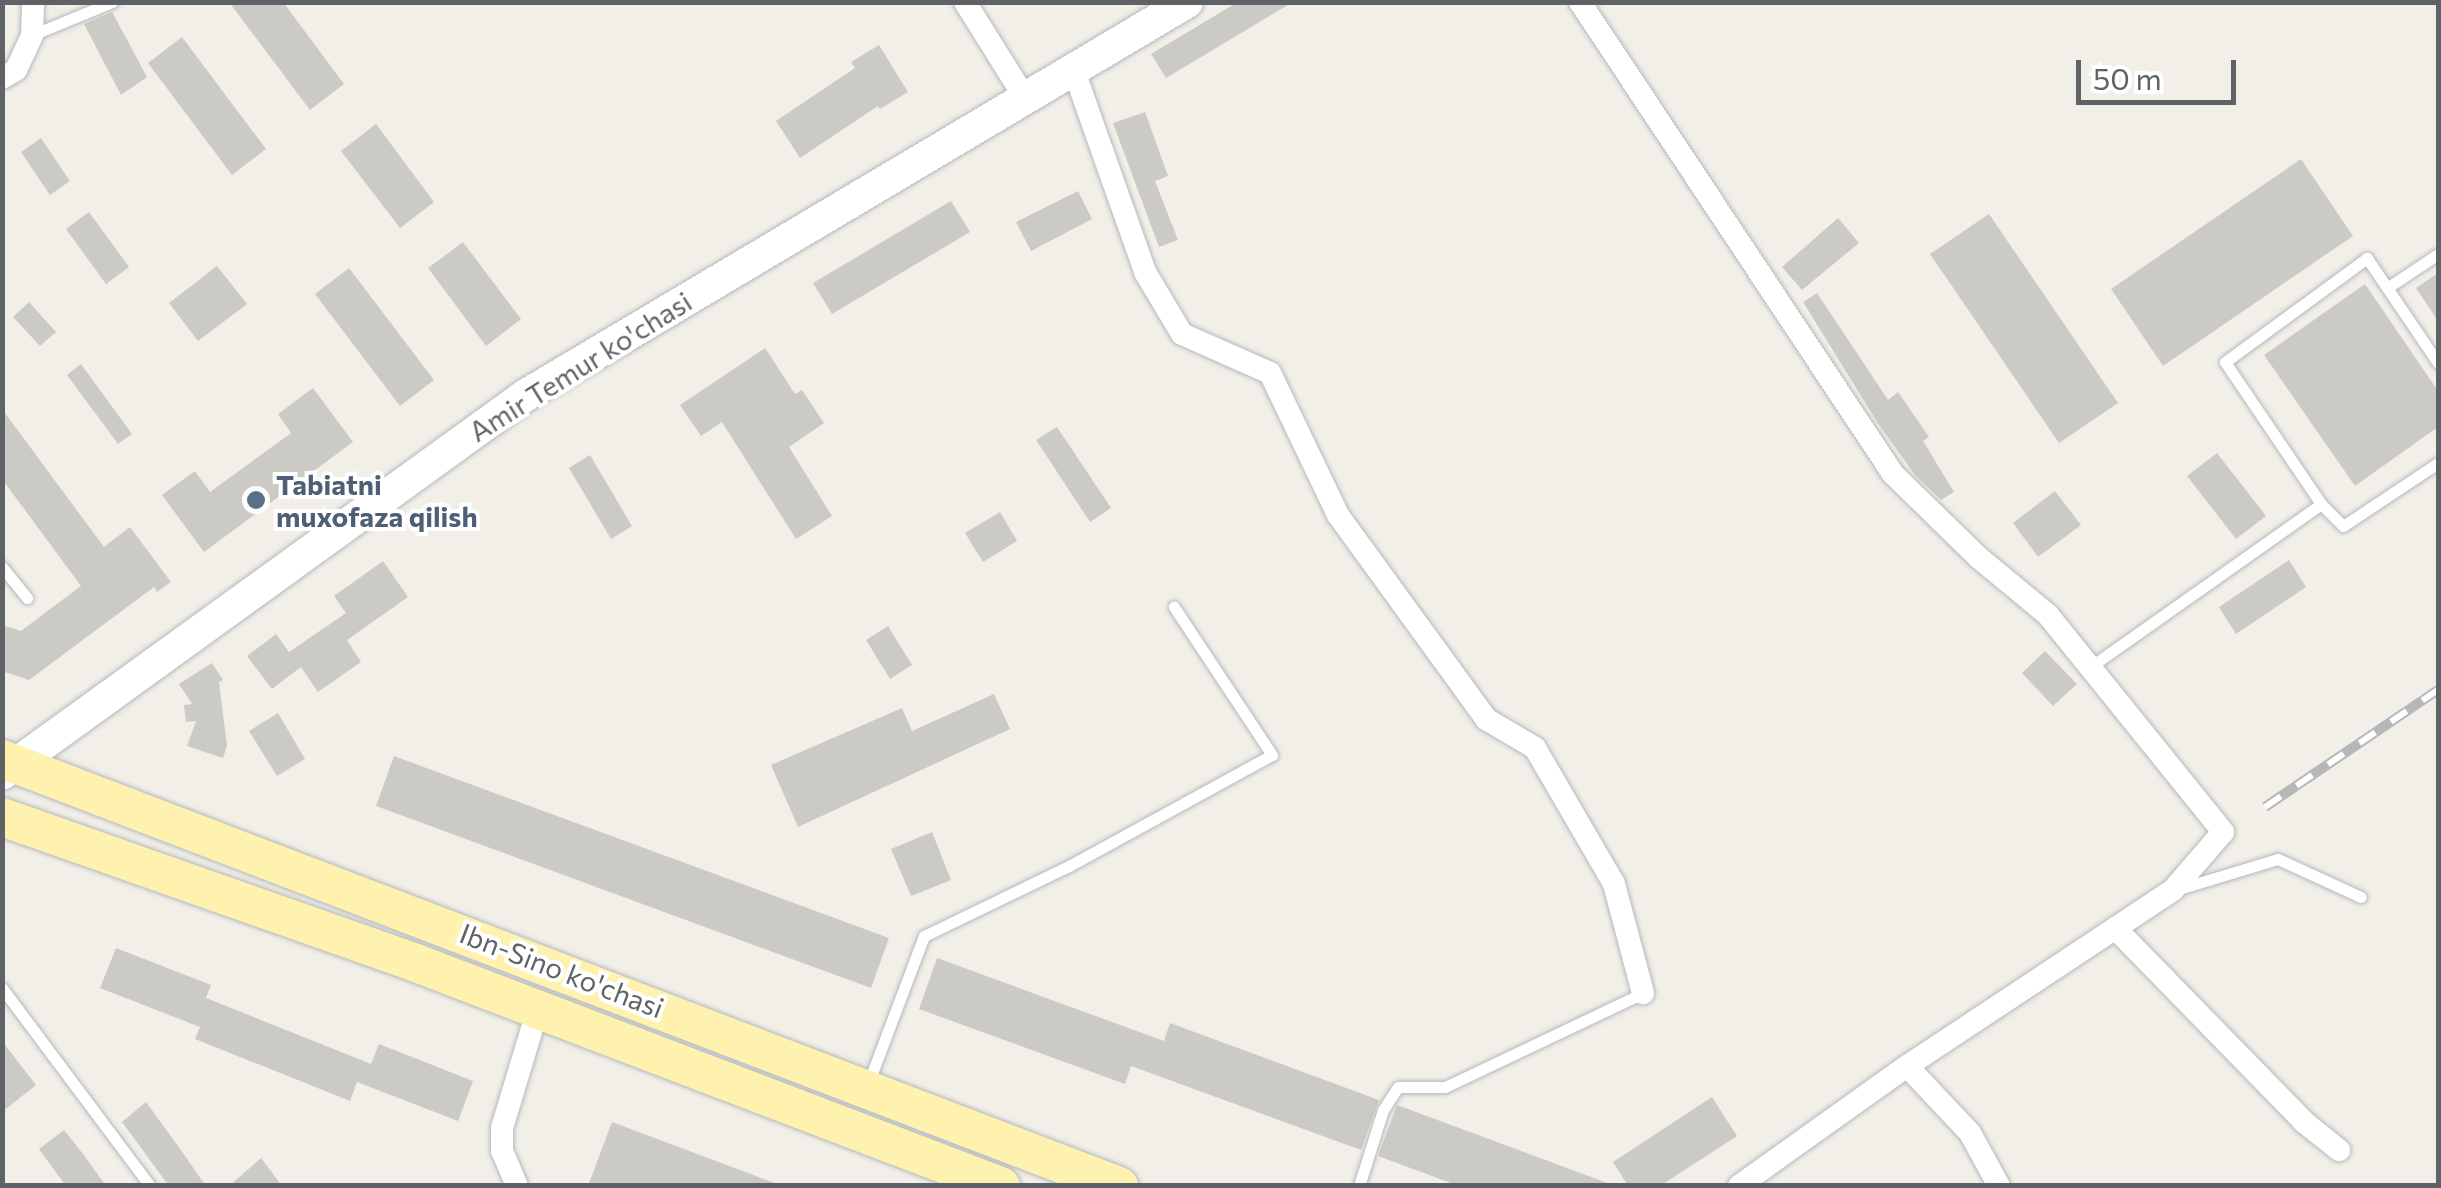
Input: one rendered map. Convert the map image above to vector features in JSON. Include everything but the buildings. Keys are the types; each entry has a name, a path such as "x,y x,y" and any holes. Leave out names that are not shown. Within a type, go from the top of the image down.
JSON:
{"main road":[{"name":"Amir Temur ko'chasi","path":"7,766 526,395 1187,2"},
{"name":"Ibn-Sino ko'chasi","path":"7,766 1119,1186"},
{"name":"Ibn-Sino ko'chasi","path":"2,817 538,1009 1001,1186"}],"street":[{"path":"2,78 16,70 32,35 32,2"},
{"path":"964,2 1025,98"},
{"path":"1580,2 1893,474 1978,556 2048,615 2223,832 2173,890 1907,1066 1739,1186"},
{"path":"1074,71 1154,288 1182,334 1270,373 1338,515 1486,720 1535,748 1614,884 1643,993"},
{"path":"2115,928 2304,1122 2340,1150"},
{"path":"517,1186 502,1151 502,1128 538,1009"},
{"path":"1907,1066 1970,1133 1999,1186"}],"lane":[{"path":"32,35 112,2"},
{"path":"2387,288 2438,254"},
{"path":"2438,363 2367,258 2226,362 2321,504 2344,526 2438,463"},
{"path":"2090,667 2321,504"},
{"path":"2,568 27,598"},
{"path":"867,1088 924,936 1070,866 1272,755 1174,607"},
{"path":"2173,890 2278,859 2361,898"},
{"path":"2,988 150,1186"},
{"path":"1359,1186 1383,1110 1398,1087 1445,1086 1643,993"}],"railway":[{"path":"2265,807 2438,690"}],"place":[{"name":"Tabiatni muxofaza qilish","path":"256,500"}]}
